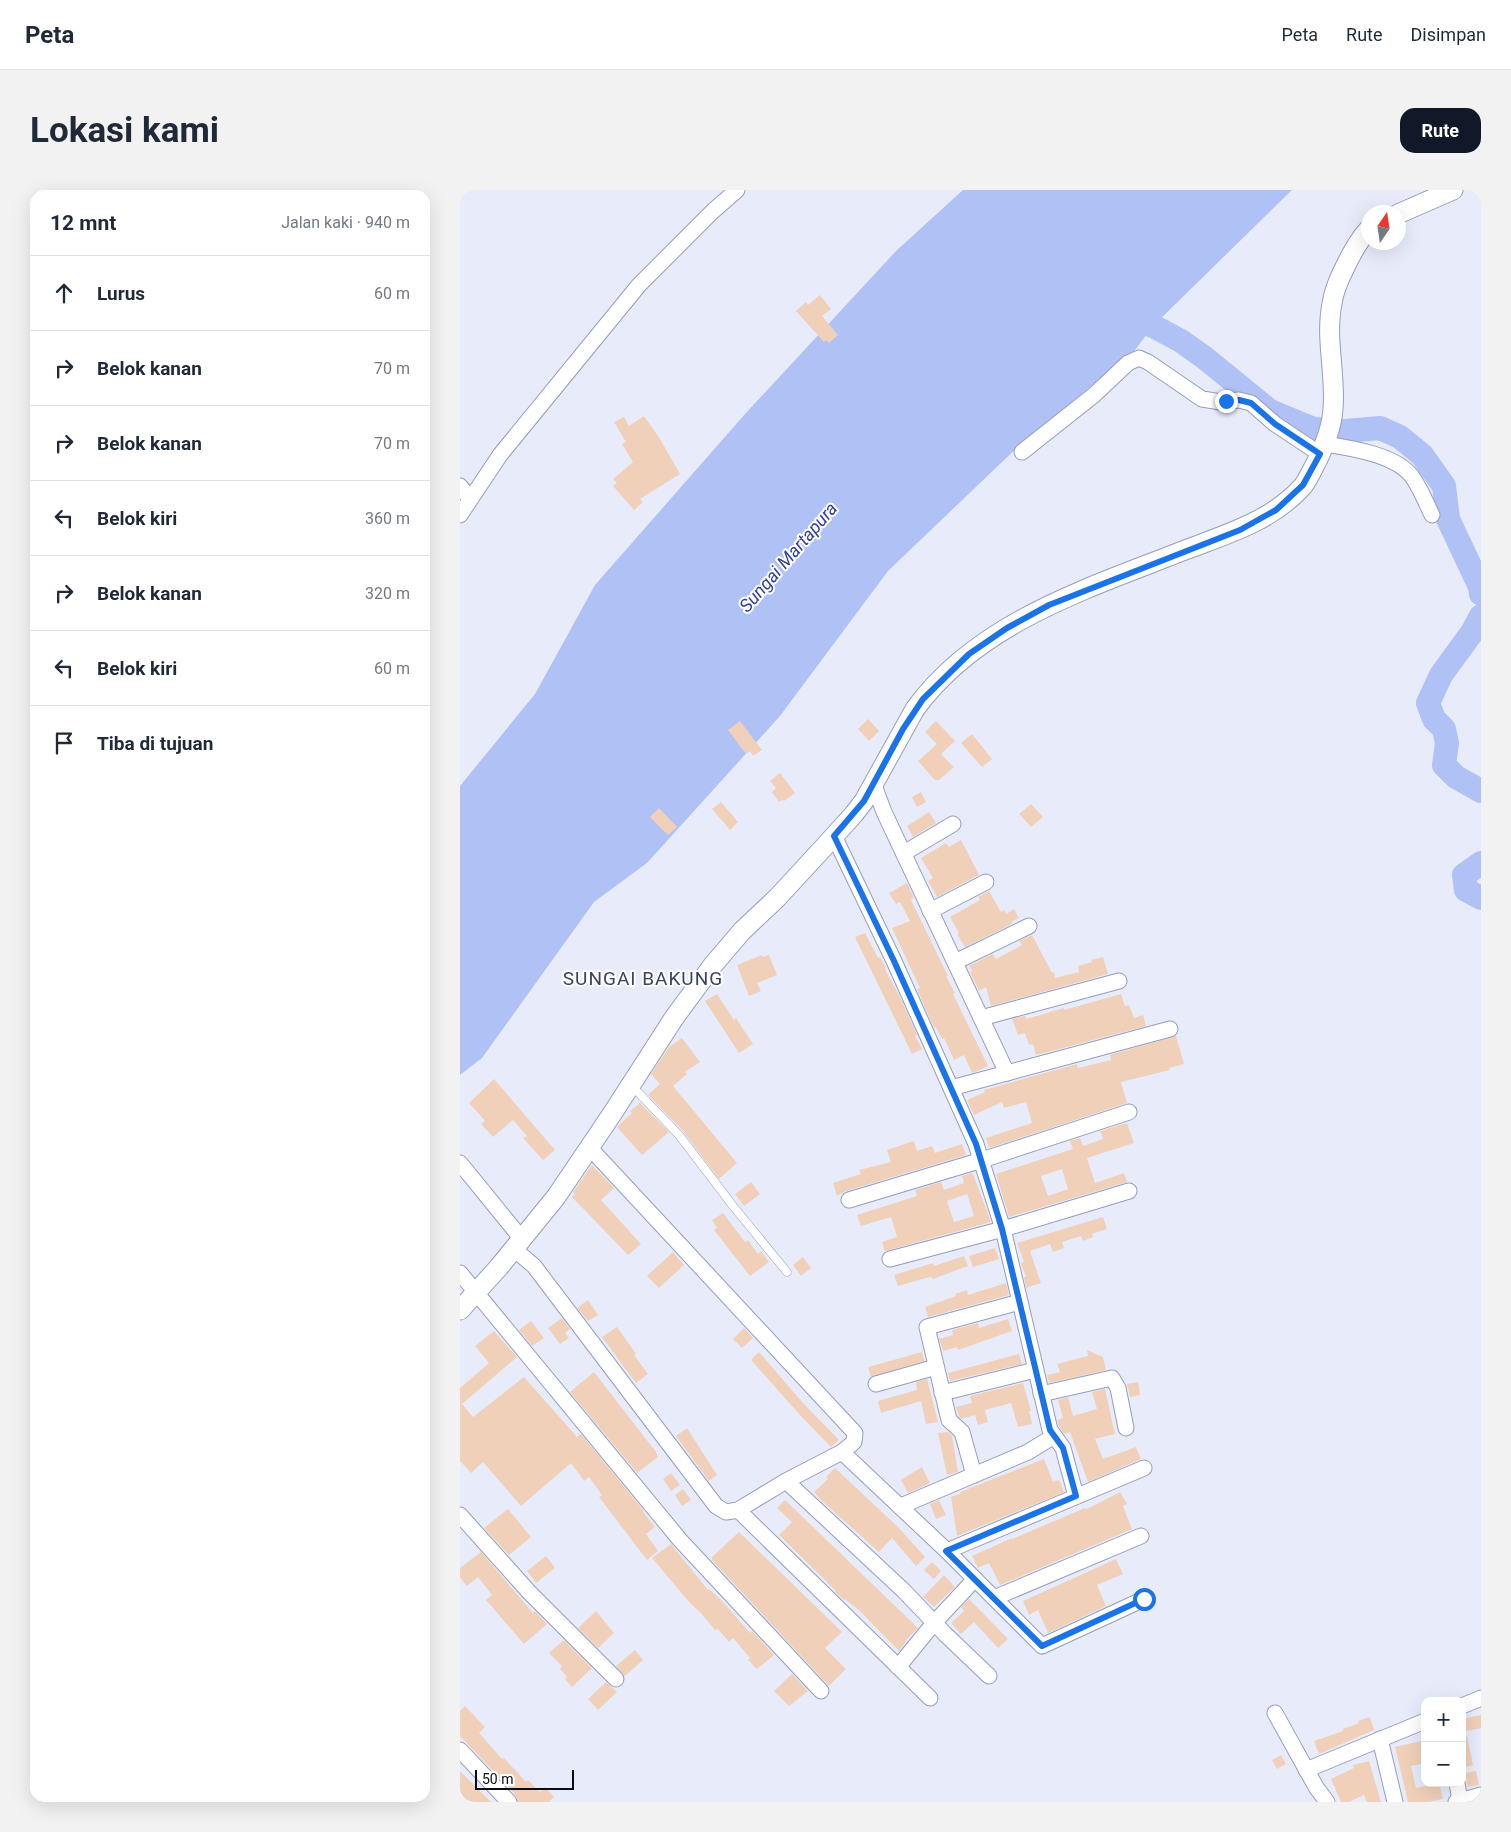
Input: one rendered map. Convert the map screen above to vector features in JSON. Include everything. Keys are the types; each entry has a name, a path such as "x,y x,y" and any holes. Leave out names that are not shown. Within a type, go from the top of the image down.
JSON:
{"street":[{"path":"460,515 500,454 639,285 713,211 737,190"},
{"path":"1406,211 1453,190"},
{"path":"460,1310 556,1197 659,1044 674,1018 713,965 742,932 777,898 864,801 903,729 923,699 969,654 1007,628 1049,605 1240,530 1276,510 1303,485 1324,444 1333,410 1332,304 1339,278 1361,238"},
{"path":"1022,452 1094,395 1128,363 1139,358 1148,362 1202,399 1221,402 1239,400 1251,403 1275,424 1324,444 1366,453 1403,468 1415,481 1432,515"},
{"path":"460,486 470,499"},
{"path":"873,783 884,812 1007,1073"},
{"path":"904,853 953,824"},
{"path":"834,836 894,961 952,1088 982,1160 1002,1229 1050,1430 1063,1448 1076,1496"},
{"path":"930,910 986,882"},
{"path":"955,962 1029,926"},
{"path":"981,1018 1119,981"},
{"path":"952,1088 1170,1029"},
{"path":"849,1200 982,1160 1129,1112"},
{"path":"460,1163 534,1266 716,1506 726,1512 738,1510 786,1481 842,1452 854,1442 855,1433 589,1147"},
{"path":"890,1259 1002,1229 1129,1190"},
{"path":"460,1273 680,1540 822,1691"},
{"path":"974,1475 962,1432 948,1420 927,1327 1020,1302"},
{"path":"876,1384 936,1366"},
{"path":"942,1393 1035,1370"},
{"path":"1041,1394 1112,1378 1118,1388 1126,1428"},
{"path":"901,1506 1028,1452 1054,1436"},
{"path":"842,1452 901,1506 1042,1646 1144,1599"},
{"path":"946,1551 1144,1468"},
{"path":"786,1481 904,1591 989,1676"},
{"path":"738,1510 930,1698"},
{"path":"460,1516 529,1592 616,1679"},
{"path":"994,1598 1141,1536"},
{"path":"898,1667 934,1622 975,1580"},
{"path":"1466,1704 1481,1698"},
{"path":"1275,1713 1306,1770 1327,1802"},
{"path":"1306,1770 1421,1723"},
{"path":"1380,1739 1395,1802"},
{"path":"460,1750 509,1802"},
{"path":"1456,1787 1458,1801 1481,1796"}],"lane":[{"path":"631,1085 679,1135 733,1206 788,1272"}],"water":[{"name":"Sungai Martapura","path":"963,190 1292,190 1153,326 1135,350 1023,442 888,571 780,716 647,863 594,902 482,1058 460,1075 460,786 535,694 595,585 745,414 896,251"}],"building":[{"path":"820,295 831,309 822,316 838,335 829,343 826,340 824,342 796,311 806,302 808,305"},
{"path":"644,416 680,474 640,499 643,502 634,510 613,486 617,483 613,479 633,462 622,444 626,442 614,422 624,417 629,426"},
{"path":"868,719 879,731 869,741 858,729"},
{"path":"740,721 762,750 753,756 750,751 746,754 728,730"},
{"path":"936,721 955,741 941,754 954,767 939,780 935,780 918,761 937,744 925,732"},
{"path":"972,734 992,759 982,767 961,743"},
{"path":"780,773 795,793 784,801 779,802 772,792 776,788 770,781"},
{"path":"921,792 926,802 917,807 912,797"},
{"path":"721,802 738,822 730,830 712,809"},
{"path":"1031,804 1043,817 1031,827 1019,814"},
{"path":"659,808 677,827 668,835 650,817"},
{"path":"929,812 936,823 913,837 907,826"},
{"path":"961,840 979,875 937,897 928,881 933,878 921,858 946,843 949,847"},
{"path":"907,883 914,898 911,900 948,976 946,976 955,993 953,994 988,1066 975,1072 972,1073 964,1055 954,1060 944,1038 942,1039 936,1027 934,1028 917,989 920,988 892,928 910,921 900,902 896,904 889,893"},
{"path":"989,891 1001,912 1004,910 1006,914 1014,909 1019,918 1011,922 1012,924 965,947 950,917 980,900 978,897"},
{"path":"865,933 878,958 880,957 886,968 917,1035 915,1036 922,1049 912,1054 855,937"},
{"path":"1032,935 1052,973 1054,972 1055,978 1079,972 1078,966 1103,957 1108,974 991,1006 986,987 979,991 969,966 993,954 996,959 1022,945 1019,941"},
{"path":"762,955 763,957 769,955 777,975 757,983 761,991 749,996 737,965"},
{"path":"717,994 753,1044 739,1053 705,1001"},
{"path":"1121,994 1125,1006 1129,1005 1134,1018 1143,1015 1146,1026 1036,1055 1033,1044 1029,1045 1025,1033 1018,1035 1012,1019 1025,1016 1026,1019"},
{"path":"1176,1036 1184,1064 1169,1068 1170,1070 1121,1082 1127,1103 989,1148 986,1138 1032,1123 1026,1102 1004,1108 1002,1102 974,1115 967,1100 985,1092 984,1090 1077,1064 1078,1068 1111,1060 1110,1055"},
{"path":"682,1038 700,1062 685,1072 687,1074 673,1086 737,1163 719,1179 683,1131 648,1095 660,1084 651,1074 669,1047"},
{"path":"494,1079 555,1150 543,1160 523,1138 527,1136 513,1120 493,1137 481,1124 485,1121 469,1103"},
{"path":"640,1103 669,1132 642,1155 617,1127 632,1113 630,1111"},
{"path":"1127,1123 1134,1143 1087,1158 1095,1183 1124,1173 1127,1182 1009,1217 996,1174 1073,1149 1070,1141 1080,1138 1083,1146 1103,1139 1100,1131","holes":["1062,1169 1068,1189 1048,1196 1041,1176"]},
{"path":"914,1141 917,1151 932,1146 935,1153 962,1144 966,1155 846,1191 837,1196 833,1183 861,1174 859,1170 891,1162 887,1150"},
{"path":"592,1165 614,1188 601,1200 641,1244 628,1255 572,1197 575,1194 573,1192"},
{"path":"973,1174 991,1222 885,1251 882,1242 897,1237 891,1217 861,1226 857,1215 917,1196 915,1190 941,1182 944,1190 964,1183 962,1176","holes":["967,1194 974,1216 954,1222 947,1201"]},
{"path":"751,1182 760,1194 744,1206 735,1194"},
{"path":"723,1213 745,1242 748,1240 758,1254 761,1251 769,1262 750,1276 714,1230 717,1228 712,1220"},
{"path":"1103,1217 1107,1229 1092,1234 1093,1237 1083,1241 1081,1236 1062,1242 1064,1248 1053,1252 1050,1244 1030,1251 1041,1283 1026,1288 1024,1277 1026,1277 1021,1263 1024,1262 1017,1243"},
{"path":"995,1248 999,1259 973,1267 969,1256"},
{"path":"673,1252 684,1265 659,1288 647,1276"},
{"path":"964,1256 968,1266 933,1279 932,1277 926,1278 898,1286 894,1275 933,1263 934,1266"},
{"path":"803,1257 811,1268 801,1276 793,1265"},
{"path":"1006,1283 1009,1295 928,1317 925,1307 967,1290 968,1295"},
{"path":"588,1300 598,1315 588,1321 577,1308"},
{"path":"562,1318 570,1329 565,1333 569,1338 560,1344 548,1328"},
{"path":"1008,1319 1012,1331 958,1350 957,1347 943,1351 939,1339 953,1335 952,1330 978,1323 979,1328"},
{"path":"531,1321 544,1338 532,1346 519,1330"},
{"path":"617,1327 648,1374 636,1383 602,1337"},
{"path":"744,1328 753,1338 742,1348 733,1339"},
{"path":"494,1331 517,1357 462,1404 473,1417 524,1377 577,1437 581,1434 655,1527 646,1534 658,1551 647,1560 599,1497 602,1495 589,1477 584,1481 571,1463 521,1506 483,1462 471,1473 460,1461 460,1388 489,1363 475,1346"},
{"path":"1087,1350 1103,1357 1106,1370 1049,1383 1047,1375 1060,1372 1057,1364 1088,1356"},
{"path":"759,1352 804,1404 839,1440 831,1447 751,1360"},
{"path":"922,1352 924,1361 871,1377 868,1367"},
{"path":"1019,1354 1022,1364 950,1381 948,1373"},
{"path":"594,1372 656,1452 658,1457 637,1473 570,1392"},
{"path":"927,1379 938,1422 926,1424 921,1401 881,1413 878,1401 917,1390 916,1382"},
{"path":"1138,1382 1140,1395 1130,1397 1127,1384"},
{"path":"1023,1383 1031,1411 1029,1411 1032,1424 1018,1427 1011,1403 985,1410 988,1422 978,1425 975,1415 961,1419 959,1417 956,1407 972,1403 970,1396"},
{"path":"1105,1389 1115,1434 1095,1439 1103,1459 1136,1447 1141,1459 1088,1482 1070,1432 1064,1434 1059,1426 1057,1420 1063,1418 1058,1400 1068,1397 1073,1416 1097,1409 1092,1392"},
{"path":"687,1428 717,1475 709,1481 676,1436"},
{"path":"948,1432 952,1436 958,1472 947,1475 938,1433"},
{"path":"1044,1459 1053,1482 1059,1480 1064,1492 957,1536 951,1497"},
{"path":"922,1467 930,1483 908,1493 901,1480"},
{"path":"835,1468 899,1528 925,1557 916,1566 892,1538 879,1552 814,1492 828,1479 826,1477"},
{"path":"671,1473 680,1485 671,1491 663,1479"},
{"path":"683,1489 691,1500 682,1506 675,1495"},
{"path":"1120,1492 1127,1504 1123,1506 1132,1529 1000,1585 989,1563 978,1568 972,1556 1085,1508 1085,1510"},
{"path":"785,1500 918,1628 905,1641 899,1651 860,1611 835,1592 779,1535 792,1522 777,1508"},
{"path":"939,1500 946,1515 936,1519 930,1504"},
{"path":"508,1509 531,1537 509,1555 484,1528"},
{"path":"739,1532 842,1632 825,1648 846,1669 829,1686 712,1560 712,1557"},
{"path":"671,1544 708,1590 723,1602 750,1633 752,1631 774,1655 757,1669 748,1660 750,1658 733,1638 729,1642 718,1629 715,1630 652,1558"},
{"path":"481,1552 533,1613 535,1611 547,1624 524,1644 486,1600 492,1595 478,1577 467,1586 460,1577 460,1568"},
{"path":"546,1556 555,1568 536,1583 527,1571"},
{"path":"1116,1559 1123,1574 1097,1585 1106,1606 1048,1633 1038,1610 1029,1615 1023,1601"},
{"path":"932,1562 941,1571 934,1579 924,1570"},
{"path":"944,1575 955,1587 934,1607 923,1597"},
{"path":"969,1599 1008,1639 998,1648 974,1622 961,1634 951,1623 964,1611 961,1607"},
{"path":"596,1611 614,1633 598,1648 578,1628"},
{"path":"564,1640 592,1668 572,1687 560,1669 562,1666 549,1653"},
{"path":"635,1650 643,1660 625,1676 616,1666"},
{"path":"792,1674 808,1691 789,1706 774,1691"},
{"path":"606,1682 617,1692 598,1710 588,1699"},
{"path":"465,1706 485,1727 479,1733 526,1782 528,1780 540,1792 545,1787 554,1797 549,1802 518,1802 514,1793 460,1736 460,1711"},
{"path":"1481,1715 1481,1728 1466,1731 1466,1718"},
{"path":"1370,1717 1374,1730 1319,1754 1314,1741 1343,1731 1343,1729 1359,1723 1358,1721"},
{"path":"1466,1736 1473,1765 1466,1767 1466,1742"},
{"path":"1421,1741 1421,1764 1411,1766 1416,1788 1440,1787 1443,1799 1428,1802 1408,1802 1395,1747"},
{"path":"1281,1755 1286,1764 1277,1769 1272,1760"},
{"path":"1369,1761 1381,1802 1367,1802 1364,1795 1349,1802 1341,1802 1331,1779 1354,1768 1353,1765"},
{"path":"460,1771 491,1802 460,1802"},
{"path":"1476,1771 1479,1785 1468,1787 1466,1773"}],"waterway":[{"path":"1122,316 1153,326 1181,341 1270,411 1314,429 1345,431 1380,428 1400,437 1422,455 1444,486 1448,519 1480,587 1481,594"},
{"path":"1481,616 1473,631 1441,675 1428,703 1434,719 1444,729 1447,743 1444,765 1456,777 1481,791"},
{"path":"1481,863 1464,875 1466,890 1481,898"}],"district":[{"name":"SUNGAI BAKUNG","path":"643,978"}],"route":[{"path":"1144,1599 1042,1646 946,1551 1076,1496 1063,1448 1050,1430 1002,1229 976,1144 894,961 834,836 864,801 915,709 969,654 1007,628 1049,605 1240,530 1276,510 1303,485 1320,454 1275,424 1251,403 1239,400 1226,401"}]}
